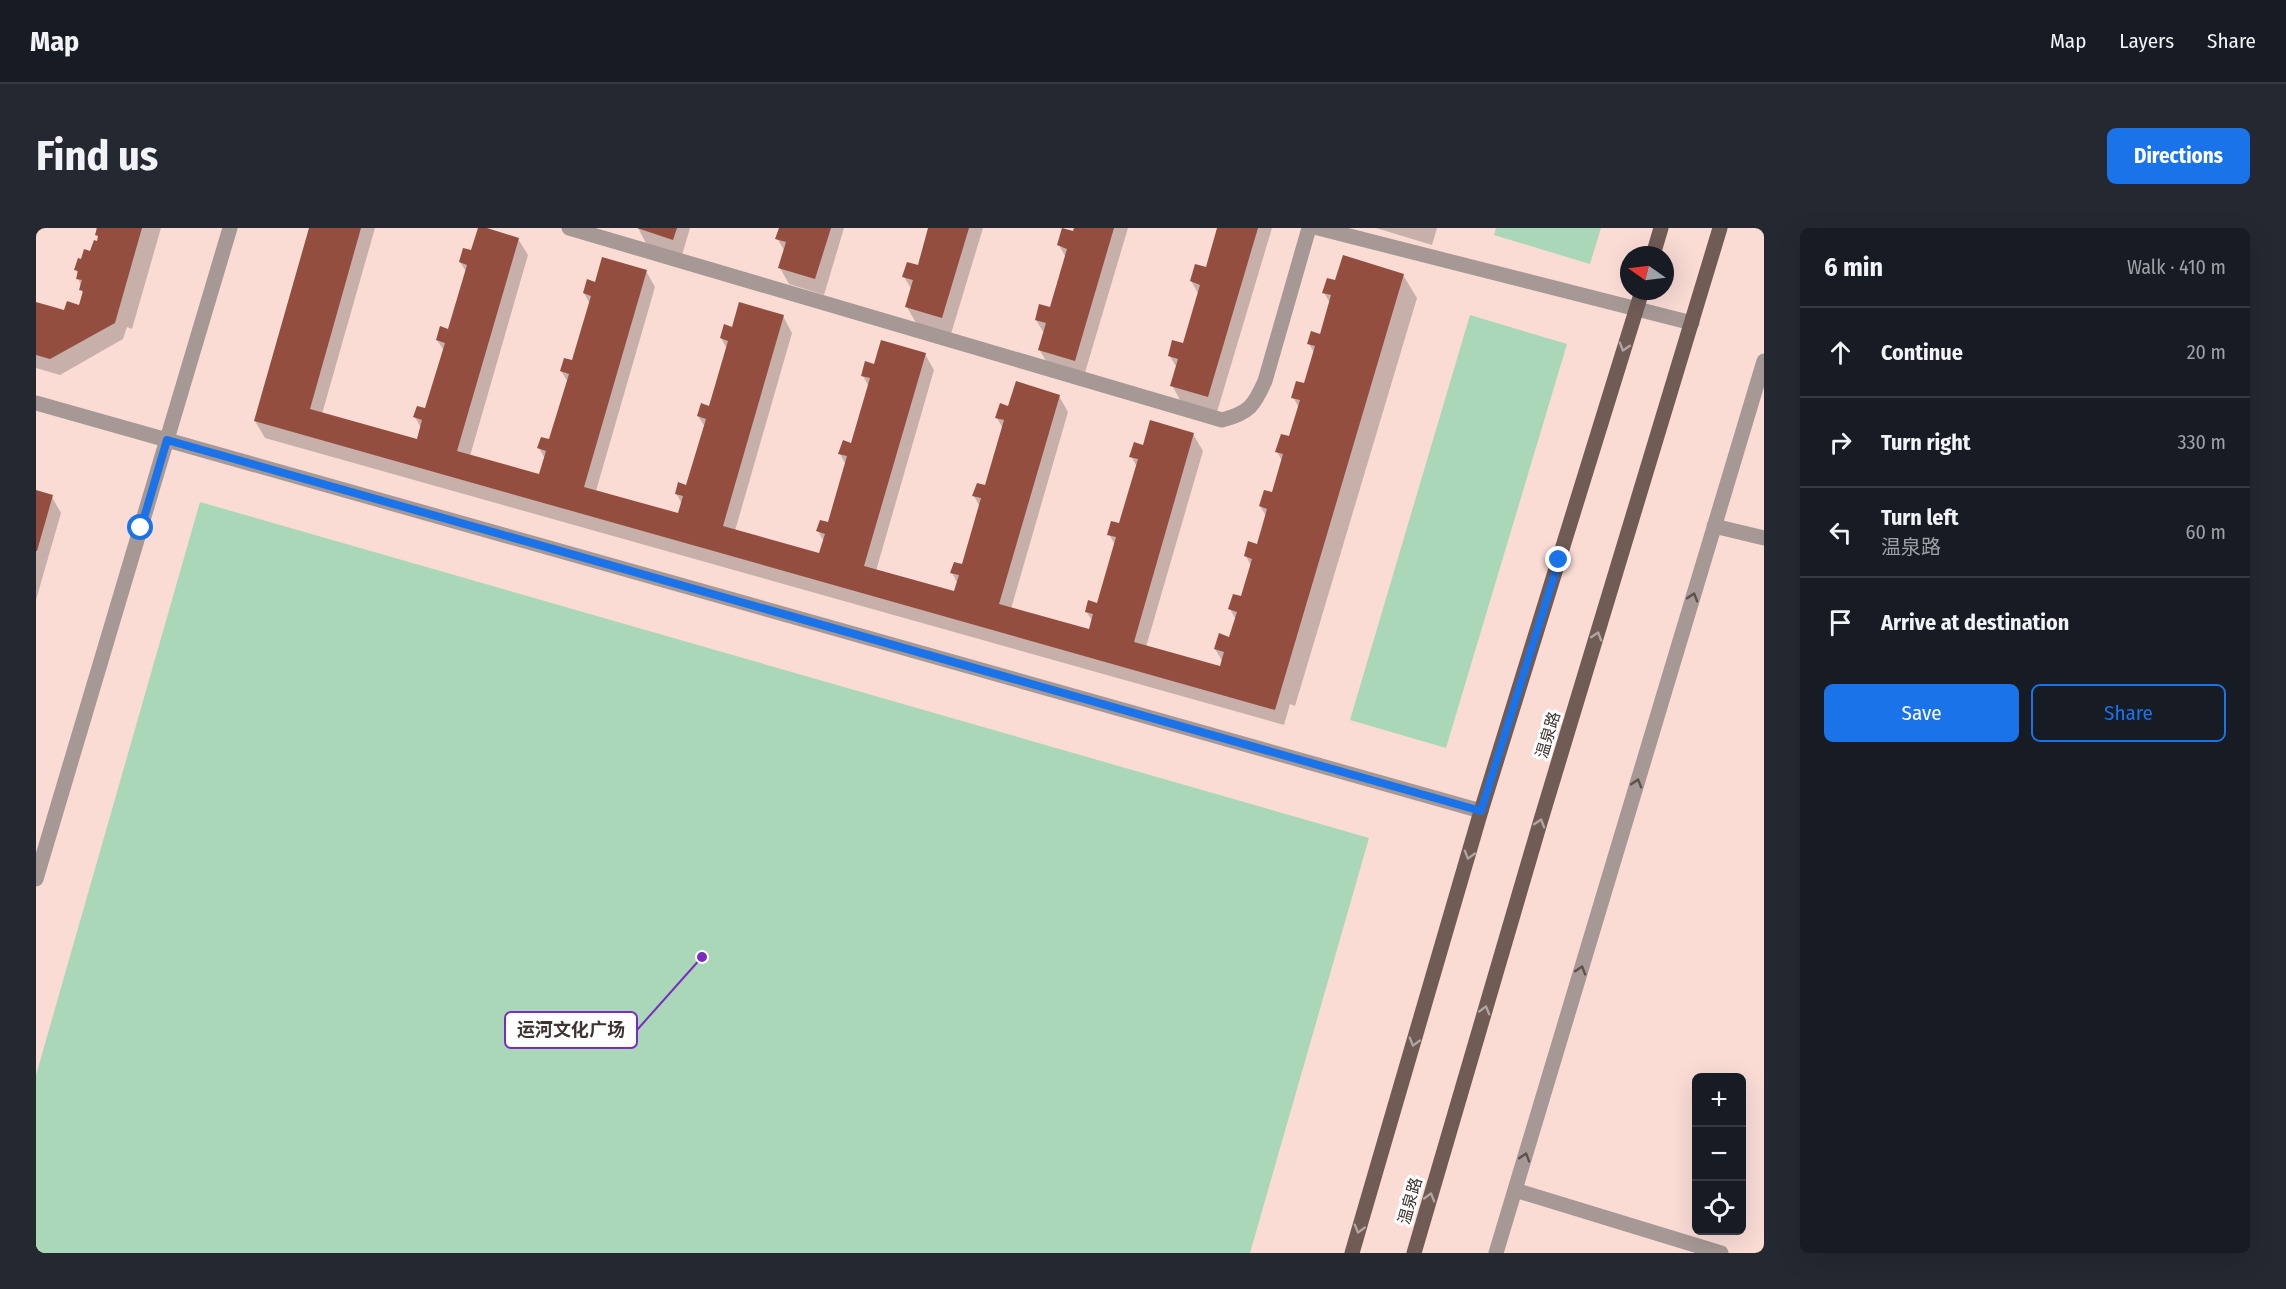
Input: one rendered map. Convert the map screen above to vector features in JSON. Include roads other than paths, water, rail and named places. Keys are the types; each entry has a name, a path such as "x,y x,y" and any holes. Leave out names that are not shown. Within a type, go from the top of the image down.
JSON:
{"main road":[{"path":"1656,246 1661,228"},
{"name":"温泉路","path":"1413,1253 1720,228"},
{"path":"1352,1253 1481,811 1639,300"}],"street":[{"path":"36,879 230,228"},
{"path":"569,228 1222,420 1239,416 1255,404 1264,381 1309,228"},
{"path":"1318,228 1692,323"},
{"path":"1496,1253 1764,361"},
{"path":"36,403 1481,811"},
{"path":"1714,526 1764,538"},
{"path":"1515,1190 1721,1253"}],"place":[{"name":"运河文化广场","path":"702,957"}]}
